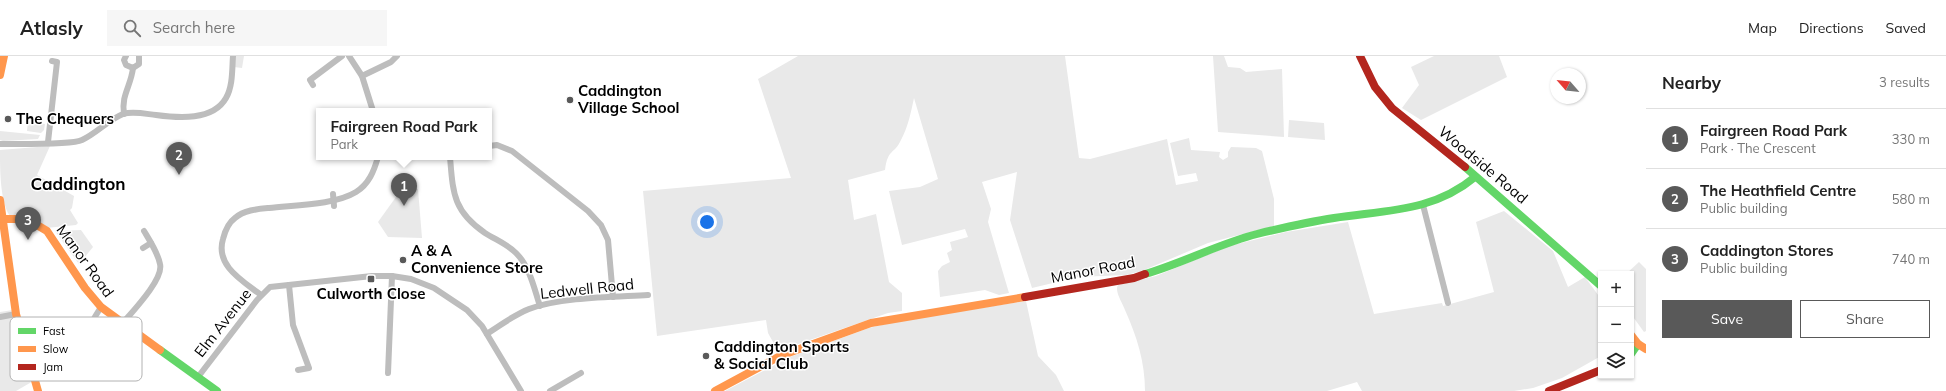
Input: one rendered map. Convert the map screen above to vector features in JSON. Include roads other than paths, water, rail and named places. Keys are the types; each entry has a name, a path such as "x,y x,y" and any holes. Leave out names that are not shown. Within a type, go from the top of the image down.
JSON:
{"street":[{"path":"0,75 4,56"},
{"path":"126,56 124,60 126,65 133,68"},
{"path":"133,68 139,64 139,56"},
{"path":"0,144 80,141 96,132 110,121 124,114 134,113 184,118 198,116 216,108 226,98 229,90 233,56"},
{"path":"310,80 342,56"},
{"path":"349,56 362,76 373,108"},
{"path":"362,76 391,62 397,56"},
{"name":"Woodside Road","path":"1360,56 1375,87 1392,108 1444,149 1475,177 1572,258 1598,283"},
{"path":"48,142 57,60"},
{"path":"124,114 123,97 132,78 133,68"},
{"path":"492,146 497,145 512,151 588,211 601,225 608,240 613,297"},
{"path":"261,295 231,272 223,256 222,243 226,229 235,218 249,210 333,200 355,192 368,182 377,160"},
{"path":"450,160 453,194 458,207 468,219 485,233 506,245 517,254 527,268 540,306"},
{"name":"Manor Road","path":"715,391 780,356 871,323 1134,278 1167,268 1220,245 1262,233 1321,221 1422,205 1460,189 1475,177"},
{"path":"0,200 3,219 2,231 17,317"},
{"path":"1422,205 1448,303"},
{"name":"Manor Road","path":"3,219 27,219 47,231 85,288 101,307 113,317"},
{"path":"127,317 158,276 160,263 144,230"},
{"path":"143,248 151,243"},
{"name":"Elm Avenue","path":"198,377 261,295 270,287 372,276 392,276 423,283 446,295 467,310 487,334 521,391"},
{"path":"388,373 392,276"},
{"path":"289,285 293,324 309,368 298,370"},
{"name":"Ledwell Road","path":"487,334 516,316 540,306 556,302 648,295"},
{"path":"95,317 101,307"},
{"path":"0,318 16,314"},
{"name":"Manor Road","path":"142,338 217,391"},
{"path":"1634,339 1638,344 1646,349"},
{"path":"1634,350 1638,344"},
{"path":"1549,391 1598,371"},
{"path":"550,391 581,373"},
{"path":"35,381 38,391"}],"place":[{"name":"Caddington Village School","path":"570,100"},
{"name":"The Chequers","path":"8,119"},
{"name":"The Heathfield Centre","path":"179,175"},
{"name":"Fairgreen Road Park","path":"404,206"},
{"name":"Caddington Stores","path":"28,240"},
{"name":"A & A Convenience Store","path":"403,260"},
{"name":"Culworth Close","path":"371,279"},
{"name":"Caddington Sports & Social Club","path":"706,356"}],"district":[{"name":"Caddington","path":"78,184"}]}
